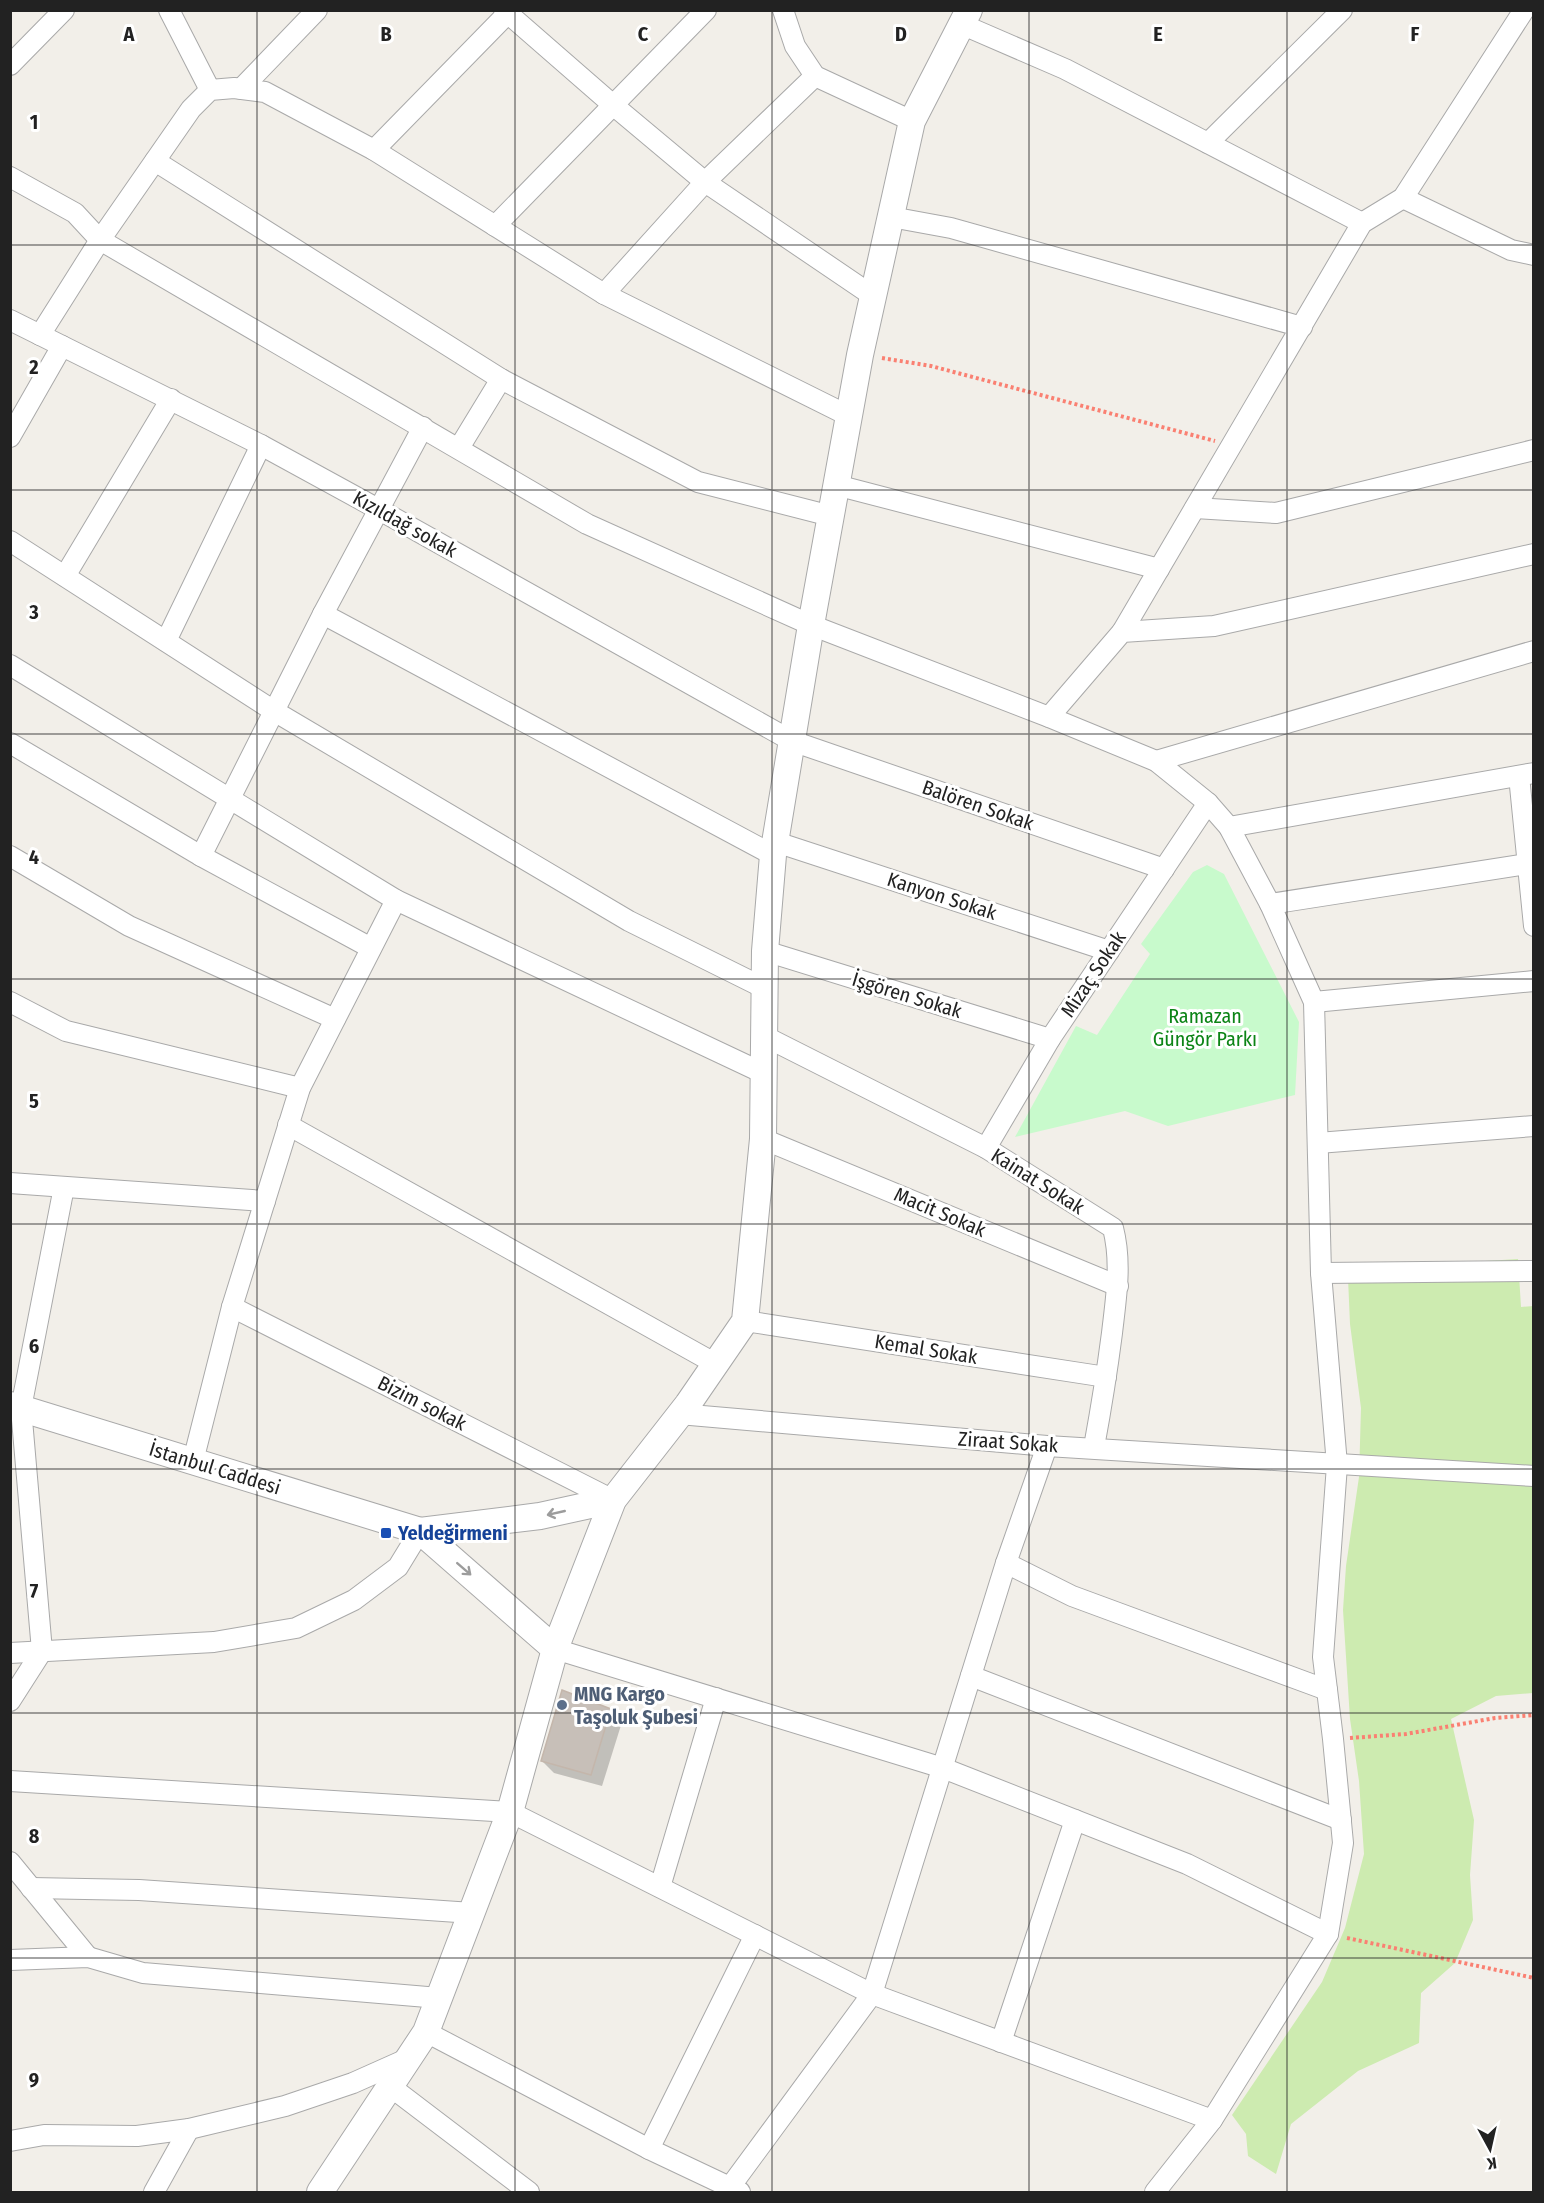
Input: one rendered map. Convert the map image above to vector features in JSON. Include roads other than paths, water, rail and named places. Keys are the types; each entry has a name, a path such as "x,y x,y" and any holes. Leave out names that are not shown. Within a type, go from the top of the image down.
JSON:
{"street":[{"path":"10,65 64,10"},
{"path":"169,10 210,90"},
{"path":"241,89 317,10"},
{"path":"495,226 706,10"},
{"path":"783,10 795,46 815,75 912,121"},
{"path":"1208,143 1342,10"},
{"path":"1049,717 1122,632 1362,223 1403,198 1524,10"},
{"path":"374,150 508,12 613,105 705,182 873,296"},
{"path":"320,2193 426,2032 510,1812 555,1649 613,1500 746,1321 763,1138 765,951 775,848 811,625 860,355 912,121 965,17 1362,223"},
{"path":"604,294 641,250 705,182 815,75"},
{"path":"40,335 100,240 190,109 210,90 241,89 265,92 374,150 604,294 849,416"},
{"path":"155,161 501,379 698,482 831,516"},
{"path":"10,177 75,213 100,240 587,524 811,625 1156,761 1208,803 1228,827 1270,904 1314,1002 1322,1273 1337,1465 1323,1657 1342,1843 1328,1934 1212,2120 1155,2193"},
{"path":"1403,198 1511,250 1533,255"},
{"path":"891,217 951,228 1302,327"},
{"name":"Kızıldağ sokak","path":"10,320 261,445 792,741"},
{"path":"10,437 62,346"},
{"path":"459,448 501,379"},
{"path":"65,576 171,399"},
{"path":"201,856 323,614 423,427"},
{"path":"166,641 261,445"},
{"path":"1195,508 1276,513 1533,450"},
{"path":"836,485 1159,570"},
{"path":"10,541 274,711 629,921 764,988"},
{"path":"1122,632 1214,626 1533,554"},
{"name":"Kanyon Sokak","path":"323,614 775,848 1109,951"},
{"path":"1156,761 1533,651"},
{"path":"10,665 396,900 764,1073"},
{"name":"Balören Sokak","path":"792,741 1164,869"},
{"path":"10,743 201,856 371,948"},
{"path":"1228,827 1526,774 1533,926"},
{"name":"Mizaç Sokak","path":"986,1148 1050,1039 1208,803"},
{"path":"10,856 129,926 335,1019"},
{"path":"1270,904 1530,863"},
{"path":"194,1461 232,1307 300,1088 396,900"},
{"name":"İşgören Sokak","path":"765,951 1050,1039"},
{"path":"1314,1002 1533,981"},
{"path":"10,1002 66,1031 300,1088"},
{"name":"Kainat Sokak","path":"764,1036 986,1148 1113,1228 1118,1246 1118,1286 1094,1447"},
{"path":"288,1125 716,1364"},
{"path":"1318,1143 1533,1126"},
{"name":"Macit Sokak","path":"763,1138 1118,1286"},
{"path":"10,1183 265,1201"},
{"path":"10,1701 42,1651 16,1407 64,1187"},
{"path":"1322,1273 1533,1271"},
{"name":"Bizim sokak","path":"232,1307 613,1500"},
{"name":"Kemal Sokak","path":"746,1321 1106,1377"},
{"name":"İstanbul Caddesi","path":"16,1407 420,1531"},
{"name":"Ziraat Sokak","path":"679,1414 1047,1446 1094,1447 1337,1465 1533,1476"},
{"path":"426,2032 649,2149 735,2190 872,1994 1006,1563 1047,1446"},
{"path":"420,1531 540,1516 613,1500"},
{"path":"10,1653 214,1642 296,1628 354,1600 398,1567 420,1531"},
{"path":"420,1531 555,1649 943,1767 1187,1864 1328,1934"},
{"path":"1006,1563 1072,1596 1327,1689"},
{"path":"971,1677 1341,1820"},
{"path":"660,1887 716,1698"},
{"path":"10,1781 510,1812 872,1994 1212,2120"},
{"path":"1001,2042 1075,1820"},
{"path":"10,1862 88,1957"},
{"path":"31,1888 139,1890 472,1913"},
{"path":"649,2149 755,1935"},
{"path":"10,1960 88,1957 143,1973 439,1998"},
{"path":"10,2141 44,2135 137,2136 189,2129 285,2106 353,2083 409,2058"},
{"path":"391,2086 529,2193"},
{"path":"154,2193 189,2129"}],"place":[{"name":"Yeldeğirmeni","path":"386,1533"},
{"name":"MNG Kargo Taşoluk Şubesi","path":"562,1705"}],"park label":[{"name":"Ramazan Güngör Parkı","path":"1205,1028"}]}
